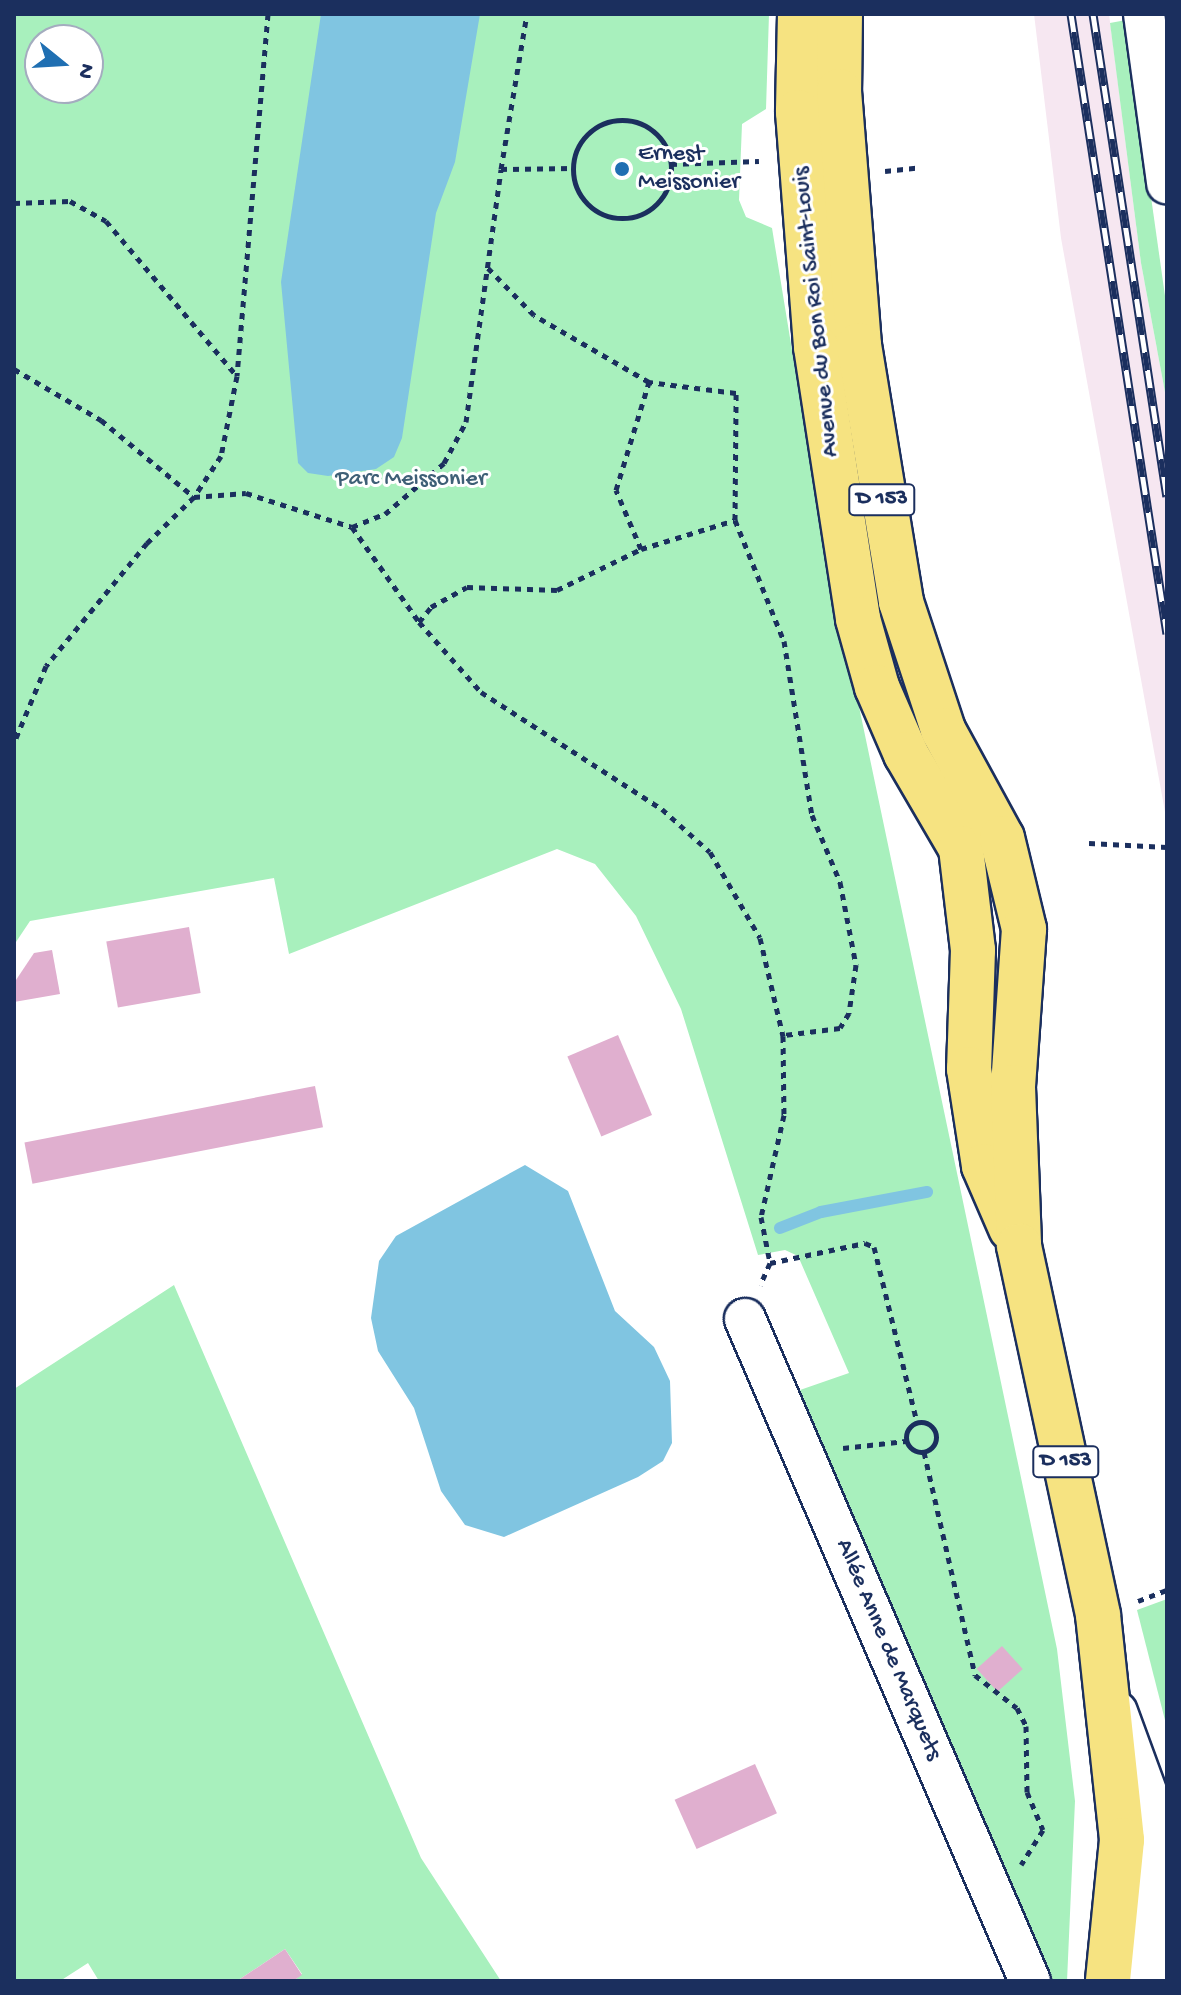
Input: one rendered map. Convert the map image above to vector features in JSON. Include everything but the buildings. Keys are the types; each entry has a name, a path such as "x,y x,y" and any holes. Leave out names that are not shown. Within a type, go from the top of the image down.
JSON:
{"main road":[{"name":"Avenue du Bon Roi Saint-Louis","path":"800,14 798,112 816,347 858,619 877,687 906,754 961,848 973,950 969,1069 978,1131 984,1166 1019,1246"},
{"name":"Avenue du Bon Roi Saint-Louis","path":"840,14 839,91 859,345 901,602 943,730 1002,838 1022,914 1024,976 1013,1087 1019,1246 1098,1615 1106,1680 1122,1840 1108,1981"}],"street":[{"path":"1144,14 1167,183"},
{"name":"Allée Anne de Marquets","path":"745,1319 1030,1981"},
{"path":"1106,1680 1154,1813 1149,1981"}],"path":[{"path":"14,743 46,666 147,543 194,497 221,456 237,376 268,14"},
{"path":"352,527 385,514 444,463 464,426 527,14"},
{"path":"612,121 636,123 657,134 671,164 670,180 654,207 624,219 607,217 582,199 572,168 584,138 612,121"},
{"path":"671,164 739,165"},
{"path":"501,169 572,168"},
{"path":"14,203 70,201 106,221 237,376"},
{"path":"488,268 534,315 649,382 736,393 735,520 784,641 812,815 840,882 856,965 849,1013 840,1028 783,1036"},
{"path":"14,369 101,420 194,497 246,493 352,527 419,622 481,692 662,809 710,852 760,938 783,1036 784,1115 761,1217 770,1263 745,1319"},
{"path":"641,549 616,490 649,382"},
{"path":"419,622 431,607 467,587 557,590 641,549 735,520"},
{"path":"1089,843 1167,847"},
{"path":"770,1263 865,1243 874,1247 917,1422 906,1441"},
{"path":"917,1422 935,1431 933,1447 924,1452"},
{"path":"836,1449 906,1441 924,1452 975,1675 1017,1708 1026,1726 1027,1792 1043,1830 1017,1868"}],"shaded area":[{"path":"1034,14 1109,14 1141,263 1167,403 1167,823 1061,238"}],"green space":[{"name":"Parc Meissonier","path":"14,14 769,14 766,109 742,124 739,200 746,217 772,228 820,521 1057,1649 1075,1801 1067,1981 1053,1981 800,1390 849,1373 798,1256 785,1250 758,1255 681,1009 636,916 595,864 557,849 289,954 274,878 30,921 14,945"},
{"path":"1126,20 1167,310 1167,403 1141,263 1110,23"},
{"path":"174,1285 421,1858 501,1981 293,1981 302,1974 285,1949 237,1981 99,1981 88,1963 60,1981 14,1981 14,1389"},
{"path":"1167,1599 1167,1728 1137,1610"}],"water":[{"path":"321,14 480,14 455,162 436,213 402,438 394,457 376,469 328,476 308,473 298,463 281,282"},
{"path":"525,1165 568,1191 615,1311 654,1347 670,1381 672,1443 663,1461 638,1477 504,1537 465,1525 441,1491 414,1408 378,1351 371,1318 379,1261 396,1236"}],"waterway":[{"path":"780,1228 821,1212 927,1192"}],"railway":[{"path":"1071,14 1167,634"},
{"path":"1093,14 1167,496"}],"place":[{"name":"Ernest Meissonier","path":"622,169"}]}
